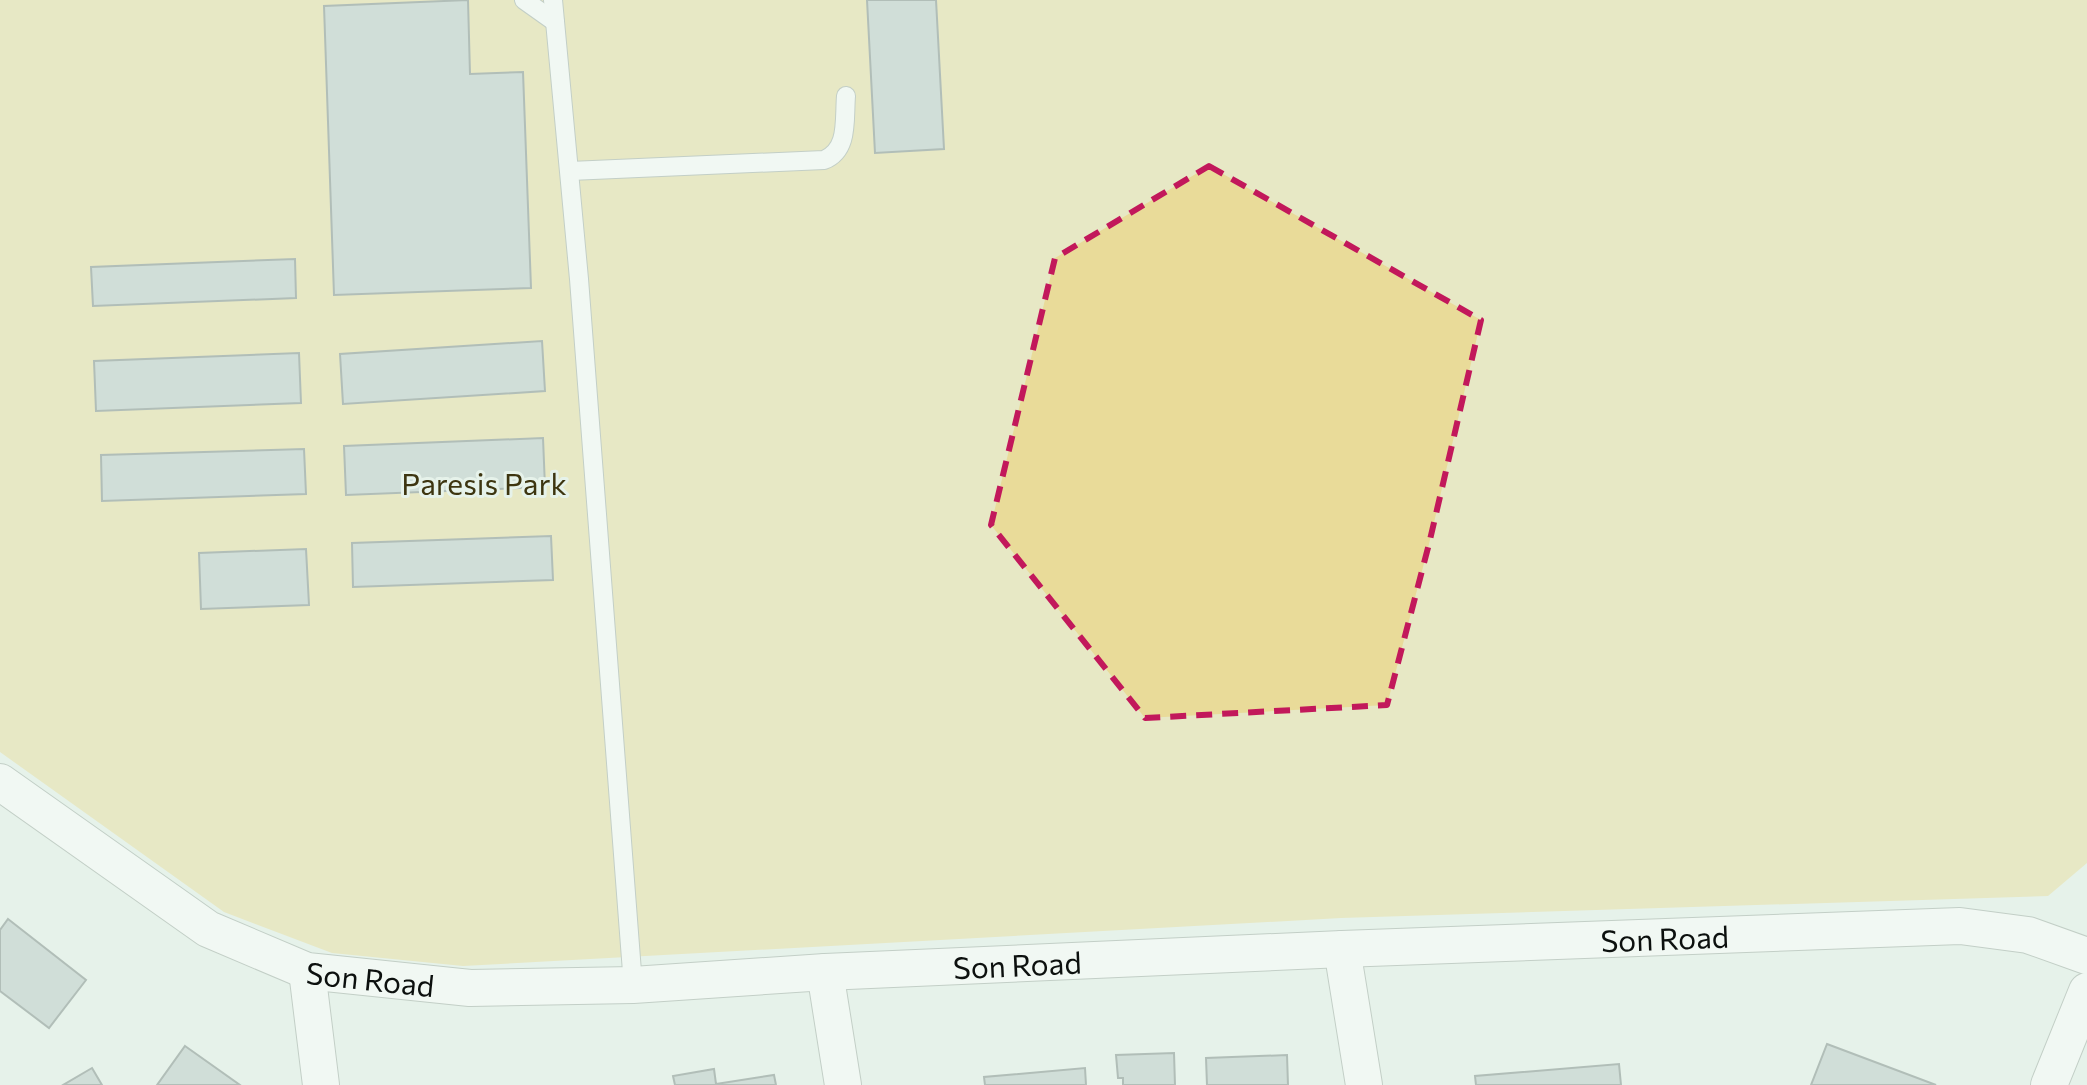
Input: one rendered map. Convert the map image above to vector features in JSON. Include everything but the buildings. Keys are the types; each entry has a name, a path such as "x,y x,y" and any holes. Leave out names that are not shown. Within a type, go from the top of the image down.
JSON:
{"street":[{"name":"Son Road","path":"0,782 208,929 307,971 470,988 633,985 825,972 1342,949 1960,926 2028,935 2087,956"},
{"path":"1342,949 1364,1085"},
{"path":"307,971 321,1085"},
{"path":"825,972 843,1085"},
{"path":"2049,1085 2087,991"}],"lane":[{"path":"524,0 555,22"},
{"path":"553,0 570,171 633,985"},
{"path":"570,171 824,160 835,155 841,145 846,96"}],"highlighted area":[{"path":"1209,166 1481,320 1429,544 1387,705 1145,718 991,525 1055,258"}],"green space":[{"name":"Paresis Park","path":"0,0 2087,0 2087,863 2048,896 1341,918 463,966 332,953 224,912 0,752"}]}
